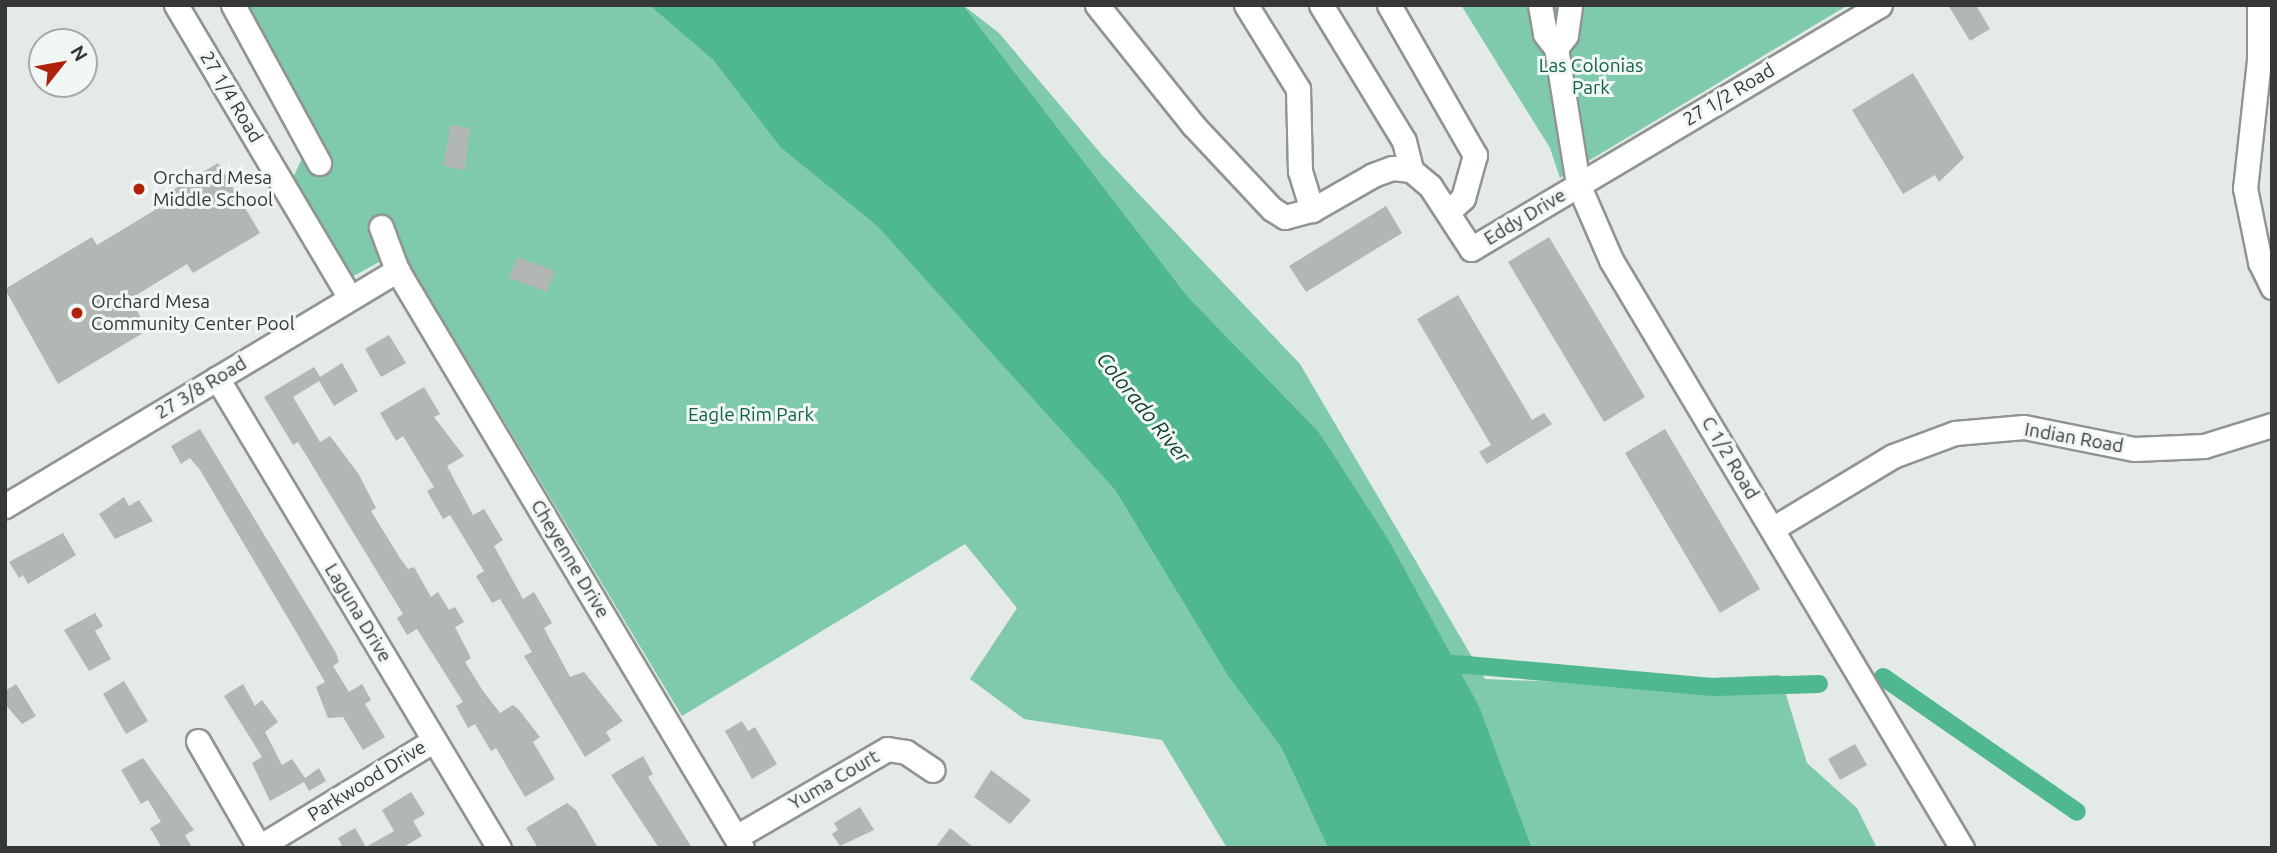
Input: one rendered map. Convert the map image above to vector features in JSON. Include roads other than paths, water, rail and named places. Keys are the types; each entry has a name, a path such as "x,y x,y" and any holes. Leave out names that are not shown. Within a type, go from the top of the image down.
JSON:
{"street":[{"name":"27 1/4 Road","path":"176,5 350,298"},
{"path":"233,5 319,163"},
{"path":"1097,5 1193,125 1272,209 1285,217 1312,210 1373,175 1392,168 1410,170"},
{"path":"1246,5 1298,89 1300,171 1312,210"},
{"path":"1321,5 1404,141 1410,170 1449,211 1463,198 1475,155 1389,5"},
{"name":"C 1/2 Road","path":"1540,5 1545,33 1556,48 1578,184 1611,260 1962,848"},
{"path":"1556,48 1566,35 1570,5"},
{"name":"27 1/2 Road","path":"1578,184 1880,5"},
{"path":"2259,5 2259,60 2245,188 2260,262 2272,287"},
{"name":"Eddy Drive","path":"1449,211 1471,249 1578,184"},
{"name":"Cheyenne Drive","path":"381,227 397,270 739,842"},
{"name":"27 3/8 Road","path":"5,506 397,270"},
{"name":"Laguna Drive","path":"217,378 499,848"},
{"name":"Indian Road","path":"1772,529 1893,456 1955,433 2024,427 2134,449 2204,446 2272,425"},
{"name":"Parkwood Drive","path":"198,741 259,847 434,740"},
{"name":"Yuma Court","path":"739,842 887,749 906,752 933,770"}],"water":[{"name":"Colorado River","path":"649,5 963,5 1188,297 1318,431 1388,539 1480,708 1532,848 1328,848 1281,747 1228,676 1115,490 877,226 781,148 713,60"}],"waterway":[{"path":"1444,663 1715,687 1819,684"},
{"path":"1883,677 2077,812"}],"place":[{"name":"Orchard Mesa Middle School","path":"139,189"},
{"name":"Orchard Mesa Community Center Pool","path":"77,313"}],"park label":[{"name":"Las Colonias Park","path":"1591,77"},
{"name":"Eagle Rim Park","path":"751,415"}]}
